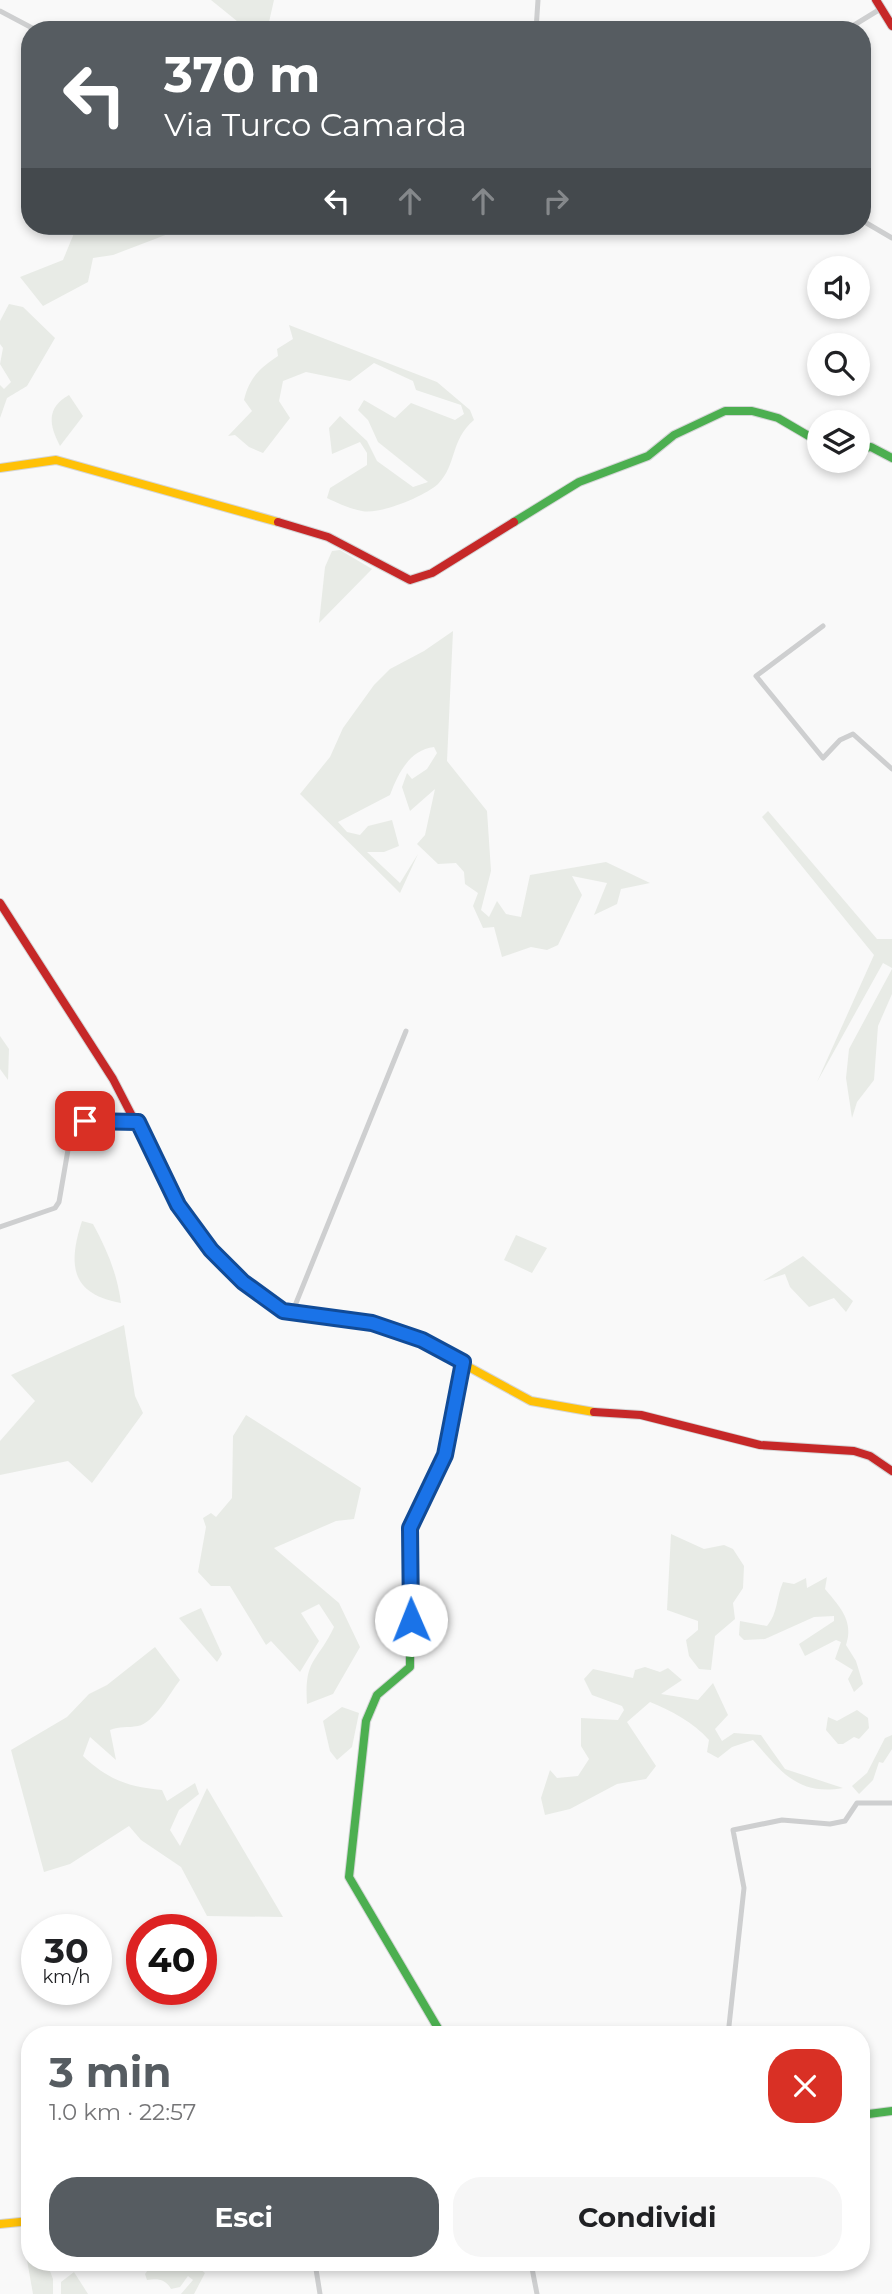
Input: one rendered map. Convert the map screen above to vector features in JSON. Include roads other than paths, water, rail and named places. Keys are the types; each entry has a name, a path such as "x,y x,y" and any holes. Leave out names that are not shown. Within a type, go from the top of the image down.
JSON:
{"street":[{"path":"537,21 538,0"},
{"path":"857,21 880,3 892,26"},
{"path":"0,11 21,22"},
{"path":"871,226 892,238"},
{"path":"0,468 56,460 209,501 328,537 410,580 432,573 579,482 648,456 674,435 725,411 752,411 778,418 807,435"},
{"path":"870,447 892,458"},
{"path":"823,626 756,676 823,758 840,740 853,734 892,769"},
{"path":"0,903 138,1122 178,1205 211,1250 243,1282 283,1311 372,1323 422,1340 531,1401 603,1415 641,1415 760,1445 853,1451 870,1456 892,1471"},
{"path":"292,1314 406,1031"},
{"path":"0,1227 55,1208 59,1202 69,1144 80,1124 94,1120 138,1122"},
{"path":"437,2026 349,1877 366,1721 376,1695 410,1667 410,1528 445,1455 463,1362"},
{"path":"729,2026 744,1888 733,1830 782,1821 830,1824 845,1821 857,1803 892,1803"},
{"path":"870,2114 892,2111"},
{"path":"0,2224 21,2222"},
{"path":"316,2271 320,2294"},
{"path":"533,2271 537,2294"}]}
